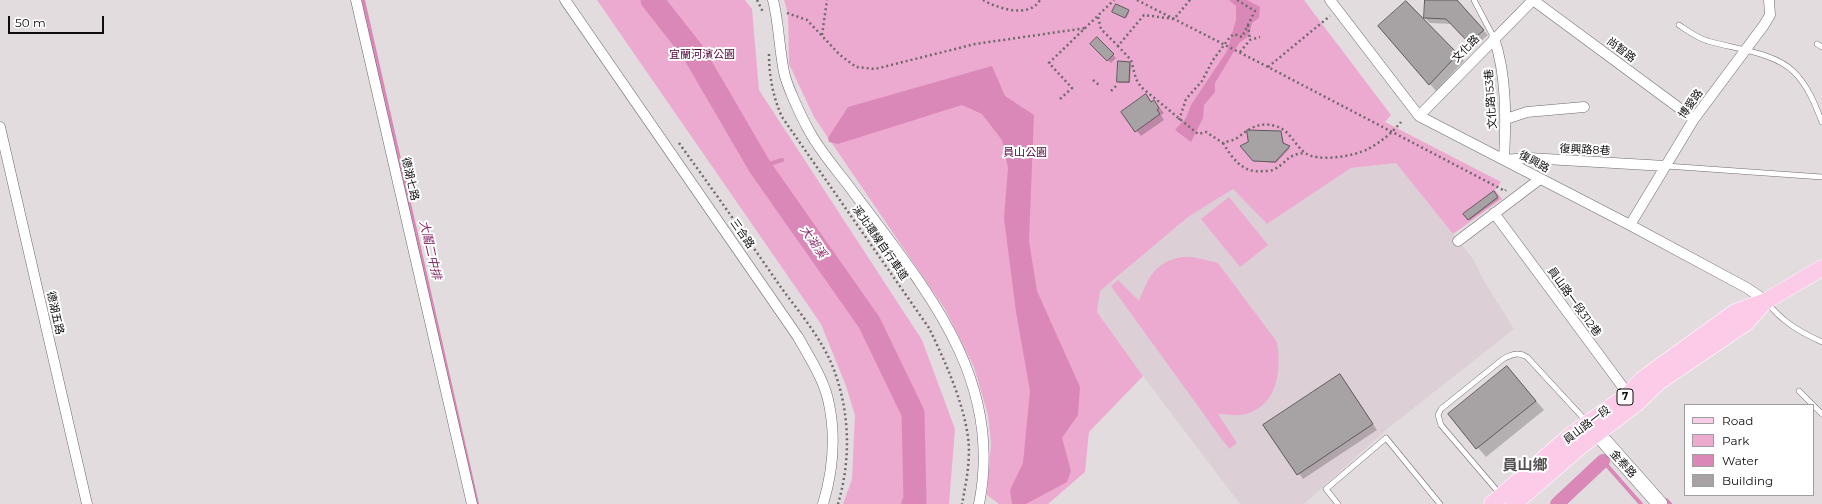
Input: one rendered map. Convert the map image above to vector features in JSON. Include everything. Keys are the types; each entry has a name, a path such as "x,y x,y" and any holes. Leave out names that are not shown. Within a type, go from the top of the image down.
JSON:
{"main road":[{"name":"員山路一段","path":"1502,501 1592,428 1632,400 1640,381 1735,312 1766,301 1822,268"}],"street":[{"name":"德湖七路","path":"356,0 472,504"},
{"name":"三合路","path":"565,0 798,337 817,372 829,403 834,454 824,504"},
{"path":"773,0 777,14 784,74 807,128 929,295 957,342 971,378 982,420 984,459 982,489 979,504"},
{"name":"復興路","path":"1330,0 1419,116 1630,225 1747,288 1766,301"},
{"name":"文化路","path":"1419,116 1533,0"},
{"name":"尚智路","path":"1533,0 1694,119"},
{"name":"博愛路","path":"1630,225 1694,119 1764,25 1770,15 1768,0"},
{"name":"文化路153巷","path":"1494,38 1500,54 1506,119 1504,160"},
{"path":"1506,119 1527,112 1584,107"},
{"name":"德湖五路","path":"0,127 87,504"},
{"name":"復興路8巷","path":"1504,160 1529,158 1665,166"},
{"path":"1458,241 1540,179"},
{"name":"員山路一段312巷","path":"1494,213 1632,400"},
{"name":"金泰路","path":"1592,428 1660,504"}],"lane":[{"path":"1474,0 1494,38"},
{"path":"1679,24 1694,35 1707,41 1775,60 1794,71 1812,95 1822,122"},
{"path":"1665,166 1822,177"},
{"path":"1766,301 1777,316 1801,332 1822,342"},
{"path":"1502,501 1441,425 1438,415 1441,409 1503,359 1519,354 1527,357 1592,428"},
{"path":"1800,391 1812,404"},
{"path":"1814,406 1822,414"},
{"path":"1338,504 1326,489 1386,438 1440,504"}],"path":[{"path":"757,0 766,17"},
{"path":"822,36 827,0"},
{"path":"983,0 992,5 1012,11 1027,9 1039,3 1040,0"},
{"path":"1060,99 1072,88 1049,63 1114,0"},
{"path":"1137,0 1505,191 1514,184 1526,190"},
{"path":"1174,19 1190,0"},
{"path":"1179,120 1186,99 1202,81 1213,60 1230,37 1234,34 1242,37 1255,11 1237,0"},
{"path":"784,9 788,14 807,20 840,55 856,67 875,69 975,44 1086,28"},
{"path":"1268,67 1338,9"},
{"path":"1118,46 1144,15 1174,19"},
{"path":"1098,16 1101,29 1131,60 1136,79 1141,87 1179,120 1198,134 1206,132 1223,143 1233,160 1248,170 1258,172 1272,170 1295,154 1305,153 1326,159 1367,150 1392,132 1401,122"},
{"path":"1248,25 1250,40"},
{"path":"1239,52 1250,40 1260,37"},
{"name":"溪北環線自行車道","path":"769,50 770,76 774,99 782,117 929,328 940,352 959,401 968,438 968,464 962,504"},
{"path":"1093,80 1100,86"},
{"path":"1110,92 1117,86"},
{"path":"1223,143 1236,139 1244,131 1256,125 1275,125 1285,130 1305,153"}],"shaded area":[{"path":"1396,163 1473,259 1484,281 1514,329 1387,429 1304,504 1240,504 1143,376 1097,312 1100,291 1188,217 1233,189 1267,224 1351,168"}],"green space":[{"name":"宜蘭河濱公園","path":"597,0 745,0 752,9 759,90 922,340 955,429 949,504 843,504 852,479 855,415 846,386 821,324"},
{"name":"員山公園","path":"784,0 1304,0 1391,115 1385,122 1501,182 1495,190 1502,199 1453,234 1396,163 1351,168 1267,224 1233,189 1188,217 1100,291 1097,312 1143,376 1089,432 1085,472 1048,504 999,504 987,495 991,443 988,415 974,367 945,309 814,117 789,64 788,14"},
{"path":"1229,197 1268,245 1240,267 1201,219"},
{"path":"1181,257 1193,257 1218,263 1277,342 1279,363 1278,373 1276,384 1267,401 1259,408 1249,413 1238,415 1218,414 1237,443 1229,449 1111,286 1118,280 1139,301 1146,285 1158,267 1164,263"}],"water":[{"path":"1229,0 1247,0 1260,7 1259,18 1252,23 1249,36 1239,43 1215,83 1215,92 1204,105 1203,118 1191,142 1175,130 1186,118 1191,105 1227,51 1236,20 1236,6"},
{"path":"992,66 1005,96 1034,115 1029,241 1037,291 1080,387 1078,415 1062,438 1071,471 1067,482 1026,504 1012,504 1010,490 1023,463 1030,391 1016,312 1004,218 1008,168 1002,140 982,114 962,105 838,144 829,142 828,138 848,107"}],"building":[{"path":"1425,0 1457,0 1484,30 1469,43 1446,19 1424,18"},
{"path":"1406,1 1458,54 1429,85 1378,26"},
{"path":"1116,4 1129,10 1125,18 1112,12"},
{"path":"1097,37 1114,54 1107,61 1090,44"},
{"path":"1118,61 1130,62 1129,82 1117,82"},
{"path":"1146,94 1151,102 1154,100 1159,108 1157,110 1160,114 1135,132 1121,112"},
{"path":"1247,130 1281,131 1283,143 1290,146 1275,162 1253,161 1240,146 1248,142"},
{"path":"1494,191 1498,197 1468,220 1463,214"},
{"path":"1507,366 1536,401 1476,449 1448,414"},
{"path":"1340,374 1373,424 1297,475 1263,425"}],"waterway":[{"name":"大鬮二中排","path":"363,0 477,504"},
{"name":"大湖溪","path":"652,0 693,52 760,167 869,322 913,413 915,501 913,504"},
{"path":"760,167 782,160"},
{"path":"1603,461 1641,504"},
{"path":"1557,504 1603,461"},
{"path":"1662,502 1666,500 1670,504"}],"district":[{"name":"員山鄉","path":"1525,466"}]}
